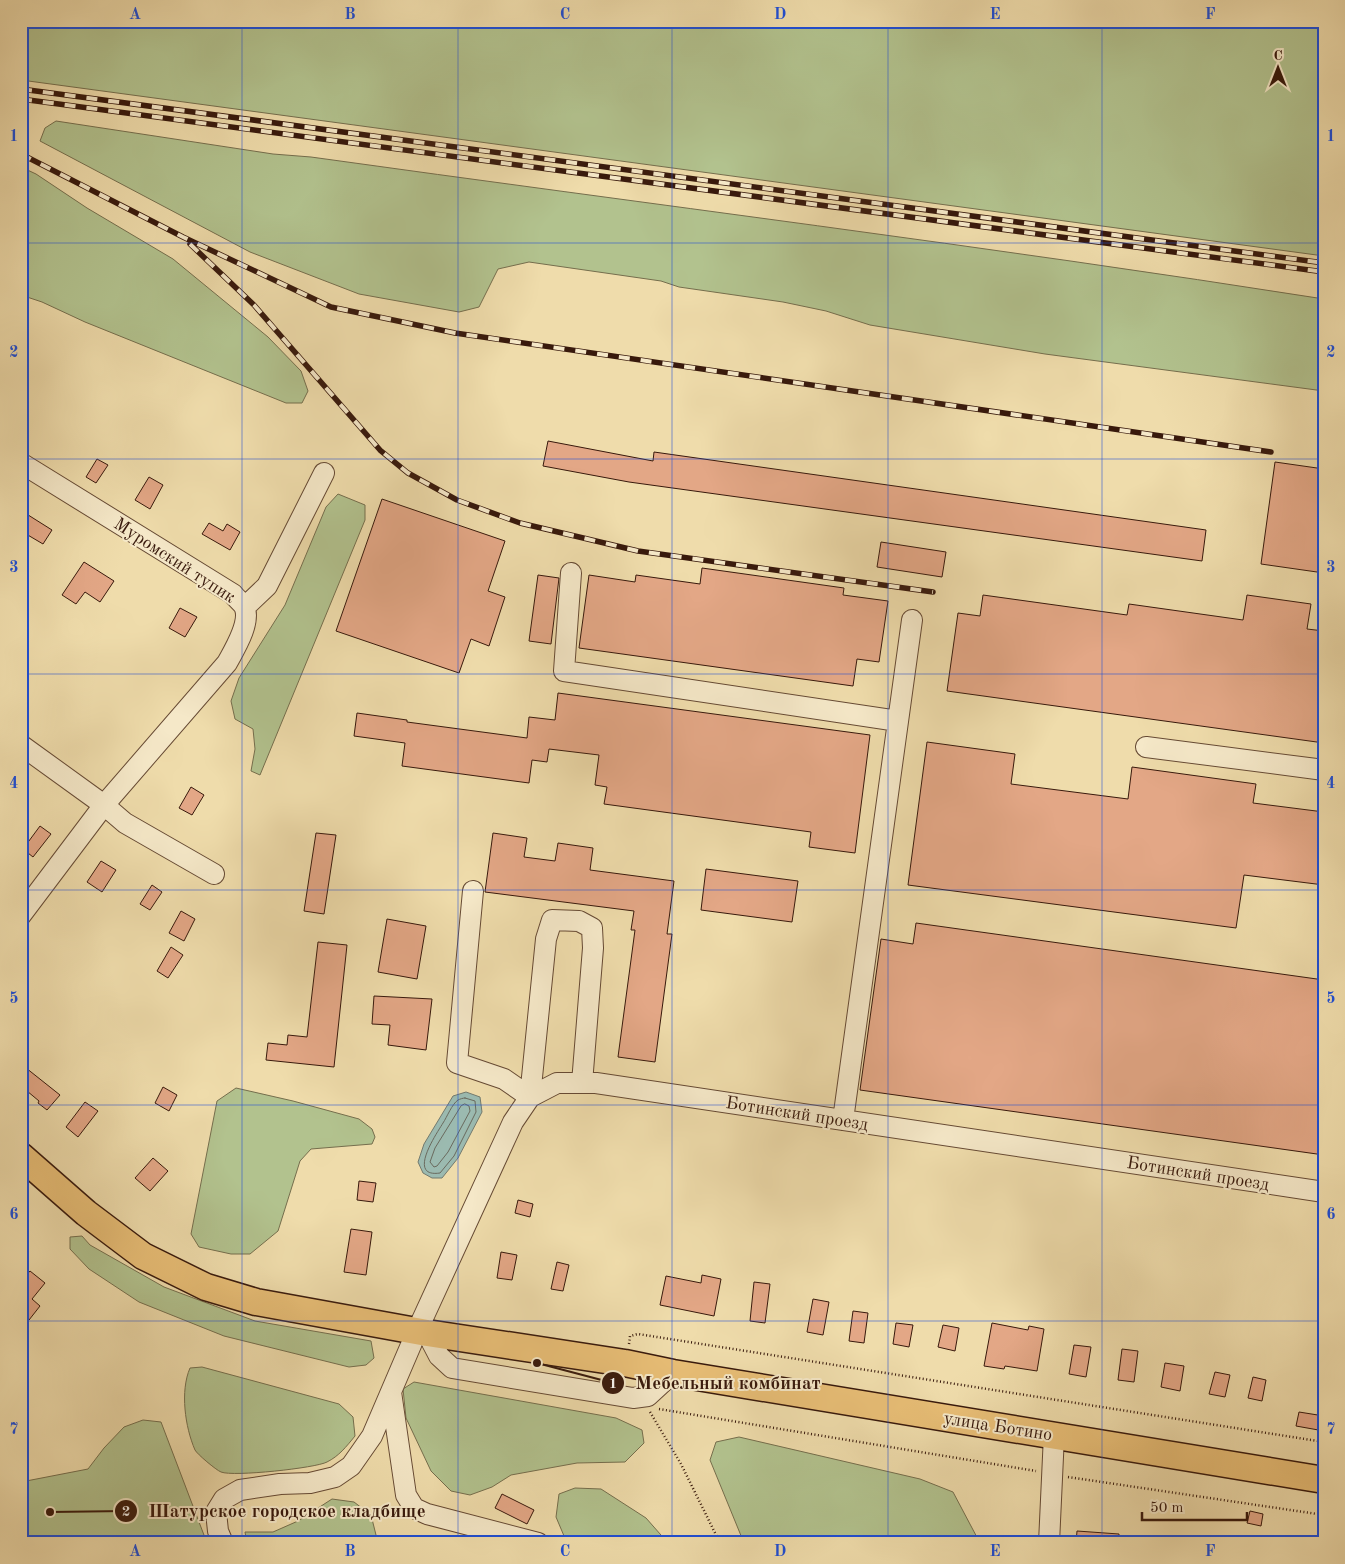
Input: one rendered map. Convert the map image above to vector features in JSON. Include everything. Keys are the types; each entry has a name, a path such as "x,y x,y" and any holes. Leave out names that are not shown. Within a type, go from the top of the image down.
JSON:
{"main road":[{"name":"улица Ботино","path":"21,1156 86,1213 143,1256 206,1287 256,1302 422,1332 624,1363 673,1373 1324,1480"}],"street":[{"name":"Муромский тупик","path":"21,463 233,594 245,607 245,623 240,638 227,663 104,805 21,915"},
{"path":"245,607 267,586 324,473"},
{"path":"571,573 564,671 898,721"},
{"path":"843,1120 912,620"},
{"path":"21,746 104,805 124,823 214,874"},
{"path":"1146,747 1324,770"},
{"path":"473,891 457,1063 504,1079 530,1097 546,939 552,920 579,921 592,928 593,948 582,1083"},
{"name":"Ботинский проезд","path":"223,1543 218,1531 216,1512 224,1499 240,1490 280,1484 310,1483 335,1478 351,1466 372,1436 391,1392 422,1332 473,1205 513,1122 530,1097 557,1083 596,1083 1324,1192"},
{"path":"422,1332 439,1356 452,1368 633,1398 648,1396 673,1373"},
{"path":"391,1392 406,1495 414,1508 427,1514 538,1543"},
{"path":"1049,1543 1054,1435"}],"path":[{"path":"624,1363 630,1336 638,1334 1324,1442"},
{"path":"633,1398 656,1409 1053,1474 1324,1515"},
{"path":"633,1398 652,1414 681,1464 720,1543"}],"green space":[{"path":"21,21 1324,21 1324,256 21,80"},
{"path":"56,121 273,154 311,157 944,243 1324,299 1324,391 1045,354 870,325 826,311 783,302 679,287 661,281 529,262 498,269 479,307 459,312 359,294 250,252 40,141 45,128"},
{"path":"21,167 36,174 87,208 173,259 268,337 301,371 308,391 302,403 286,403 21,295"},
{"path":"338,494 365,505 365,520 260,775 251,771 255,749 253,729 235,719 231,701 239,678 285,605 326,507"},
{"path":"236,1088 359,1119 372,1129 375,1137 372,1144 311,1149 300,1161 278,1231 250,1254 231,1254 199,1247 191,1234 217,1101"},
{"path":"82,1236 90,1245 164,1287 255,1321 371,1341 374,1358 366,1365 349,1367 224,1336 139,1302 89,1269 70,1249 70,1237"},
{"path":"202,1367 339,1404 353,1417 355,1436 335,1457 320,1464 257,1473 221,1472 195,1450 186,1420 185,1387 187,1377 190,1368"},
{"path":"414,1382 616,1418 642,1430 644,1443 625,1462 577,1463 511,1475 492,1487 470,1495 451,1491 431,1471 406,1418 403,1389"},
{"path":"143,1420 161,1422 207,1543 21,1543 21,1482 88,1469 104,1448 124,1427"},
{"path":"739,1437 920,1479 953,1492 980,1543 744,1543 710,1460 716,1442"},
{"path":"575,1488 601,1489 646,1518 668,1543 567,1543 556,1517 559,1494"},
{"path":"332,1499 354,1502 371,1515 378,1543 247,1543 245,1532 273,1532 298,1521"}],"water":[{"path":"466,1092 480,1097 482,1112 458,1158 442,1178 432,1178 423,1173 418,1162 424,1144 453,1096"}],"building":[{"path":"548,441 653,461 654,452 1206,530 1202,561 629,482 543,466"},
{"path":"97,459 108,465 96,483 86,477"},
{"path":"1275,462 1324,469 1324,573 1261,564"},
{"path":"149,477 163,485 150,509 135,500"},
{"path":"382,499 505,541 488,591 505,597 489,646 471,639 459,673 336,631"},
{"path":"25,513 52,530 43,544 21,531 21,520"},
{"path":"209,523 223,531 227,524 240,532 230,550 202,534"},
{"path":"881,542 946,552 942,577 877,567"},
{"path":"84,562 114,581 100,602 85,592 76,604 62,595"},
{"path":"702,568 844,588 843,595 888,601 879,662 857,659 853,686 579,648 589,575 635,582 636,575 700,584"},
{"path":"538,575 559,578 551,644 529,641"},
{"path":"983,595 1127,615 1129,604 1243,620 1247,595 1311,604 1307,629 1324,631 1324,743 947,691 958,613 980,616"},
{"path":"180,608 197,617 185,637 169,628"},
{"path":"558,693 870,735 855,853 809,847 811,832 604,804 607,787 595,785 599,755 549,749 547,762 532,760 529,783 402,766 405,743 354,736 357,713 407,720 407,722 527,738 529,717 555,720"},
{"path":"927,742 1015,754 1011,784 1128,799 1132,767 1256,784 1253,803 1324,812 1324,885 1244,875 1236,928 908,885"},
{"path":"191,787 204,795 192,815 179,808"},
{"path":"40,826 51,834 33,857 23,849"},
{"path":"316,833 336,835 324,914 304,911"},
{"path":"493,833 527,838 524,857 555,861 558,843 593,848 590,870 674,881 667,934 672,934 655,1062 618,1057 635,930 631,930 634,911 485,892"},
{"path":"101,861 116,870 102,892 87,882"},
{"path":"706,869 798,881 792,922 701,910"},
{"path":"152,885 162,892 150,910 140,904"},
{"path":"181,911 195,919 184,941 169,933"},
{"path":"387,919 426,926 417,979 378,972"},
{"path":"916,923 1324,980 1324,1155 860,1090 881,939 913,944"},
{"path":"318,942 347,945 334,1067 266,1060 268,1043 287,1045 288,1035 307,1037"},
{"path":"171,947 183,955 168,978 157,971"},
{"path":"374,996 432,999 426,1050 388,1045 390,1025 372,1024"},
{"path":"21,1064 60,1095 47,1110 21,1086"},
{"path":"163,1087 177,1095 169,1111 155,1103"},
{"path":"85,1102 98,1111 78,1137 66,1127"},
{"path":"153,1158 168,1171 150,1191 135,1178"},
{"path":"359,1181 376,1183 373,1202 357,1200"},
{"path":"518,1200 533,1204 530,1217 515,1213"},
{"path":"351,1229 372,1232 366,1275 344,1272"},
{"path":"501,1252 517,1255 512,1280 497,1278"},
{"path":"557,1262 569,1265 563,1291 551,1289"},
{"path":"30,1271 45,1283 32,1299 40,1306 29,1320 21,1313 21,1281"},
{"path":"702,1275 721,1279 714,1316 660,1305 666,1276 701,1283"},
{"path":"754,1282 770,1284 765,1323 750,1321"},
{"path":"813,1299 829,1302 823,1335 807,1332"},
{"path":"853,1311 868,1313 864,1343 849,1341"},
{"path":"896,1323 913,1325 909,1347 893,1344"},
{"path":"992,1323 1028,1330 1029,1326 1044,1329 1037,1371 1005,1366 1004,1369 984,1366"},
{"path":"943,1325 959,1328 955,1351 938,1347"},
{"path":"1074,1345 1091,1347 1086,1377 1069,1374"},
{"path":"1122,1349 1138,1351 1134,1382 1118,1380"},
{"path":"1165,1363 1184,1366 1180,1391 1161,1387"},
{"path":"1215,1372 1230,1375 1225,1397 1209,1394"},
{"path":"1253,1377 1266,1380 1262,1401 1248,1398"},
{"path":"1299,1412 1324,1416 1324,1431 1296,1426"},
{"path":"502,1494 534,1510 527,1524 495,1508"},
{"path":"1250,1511 1263,1514 1261,1526 1247,1523"},
{"path":"1077,1531 1119,1534 1119,1543 1076,1543"}],"railway":[{"path":"21,89 1324,263"},
{"path":"21,99 1324,272"},
{"path":"21,154 183,237 331,307 455,333 1271,452"},
{"path":"190,244 254,305 380,450 408,473 457,500 520,523 638,551 933,592"}],"place":[{"name":"Мебельный комбинат","path":"537,1363"},
{"name":"Шатурское городское кладбище","path":"50,1512"}]}
